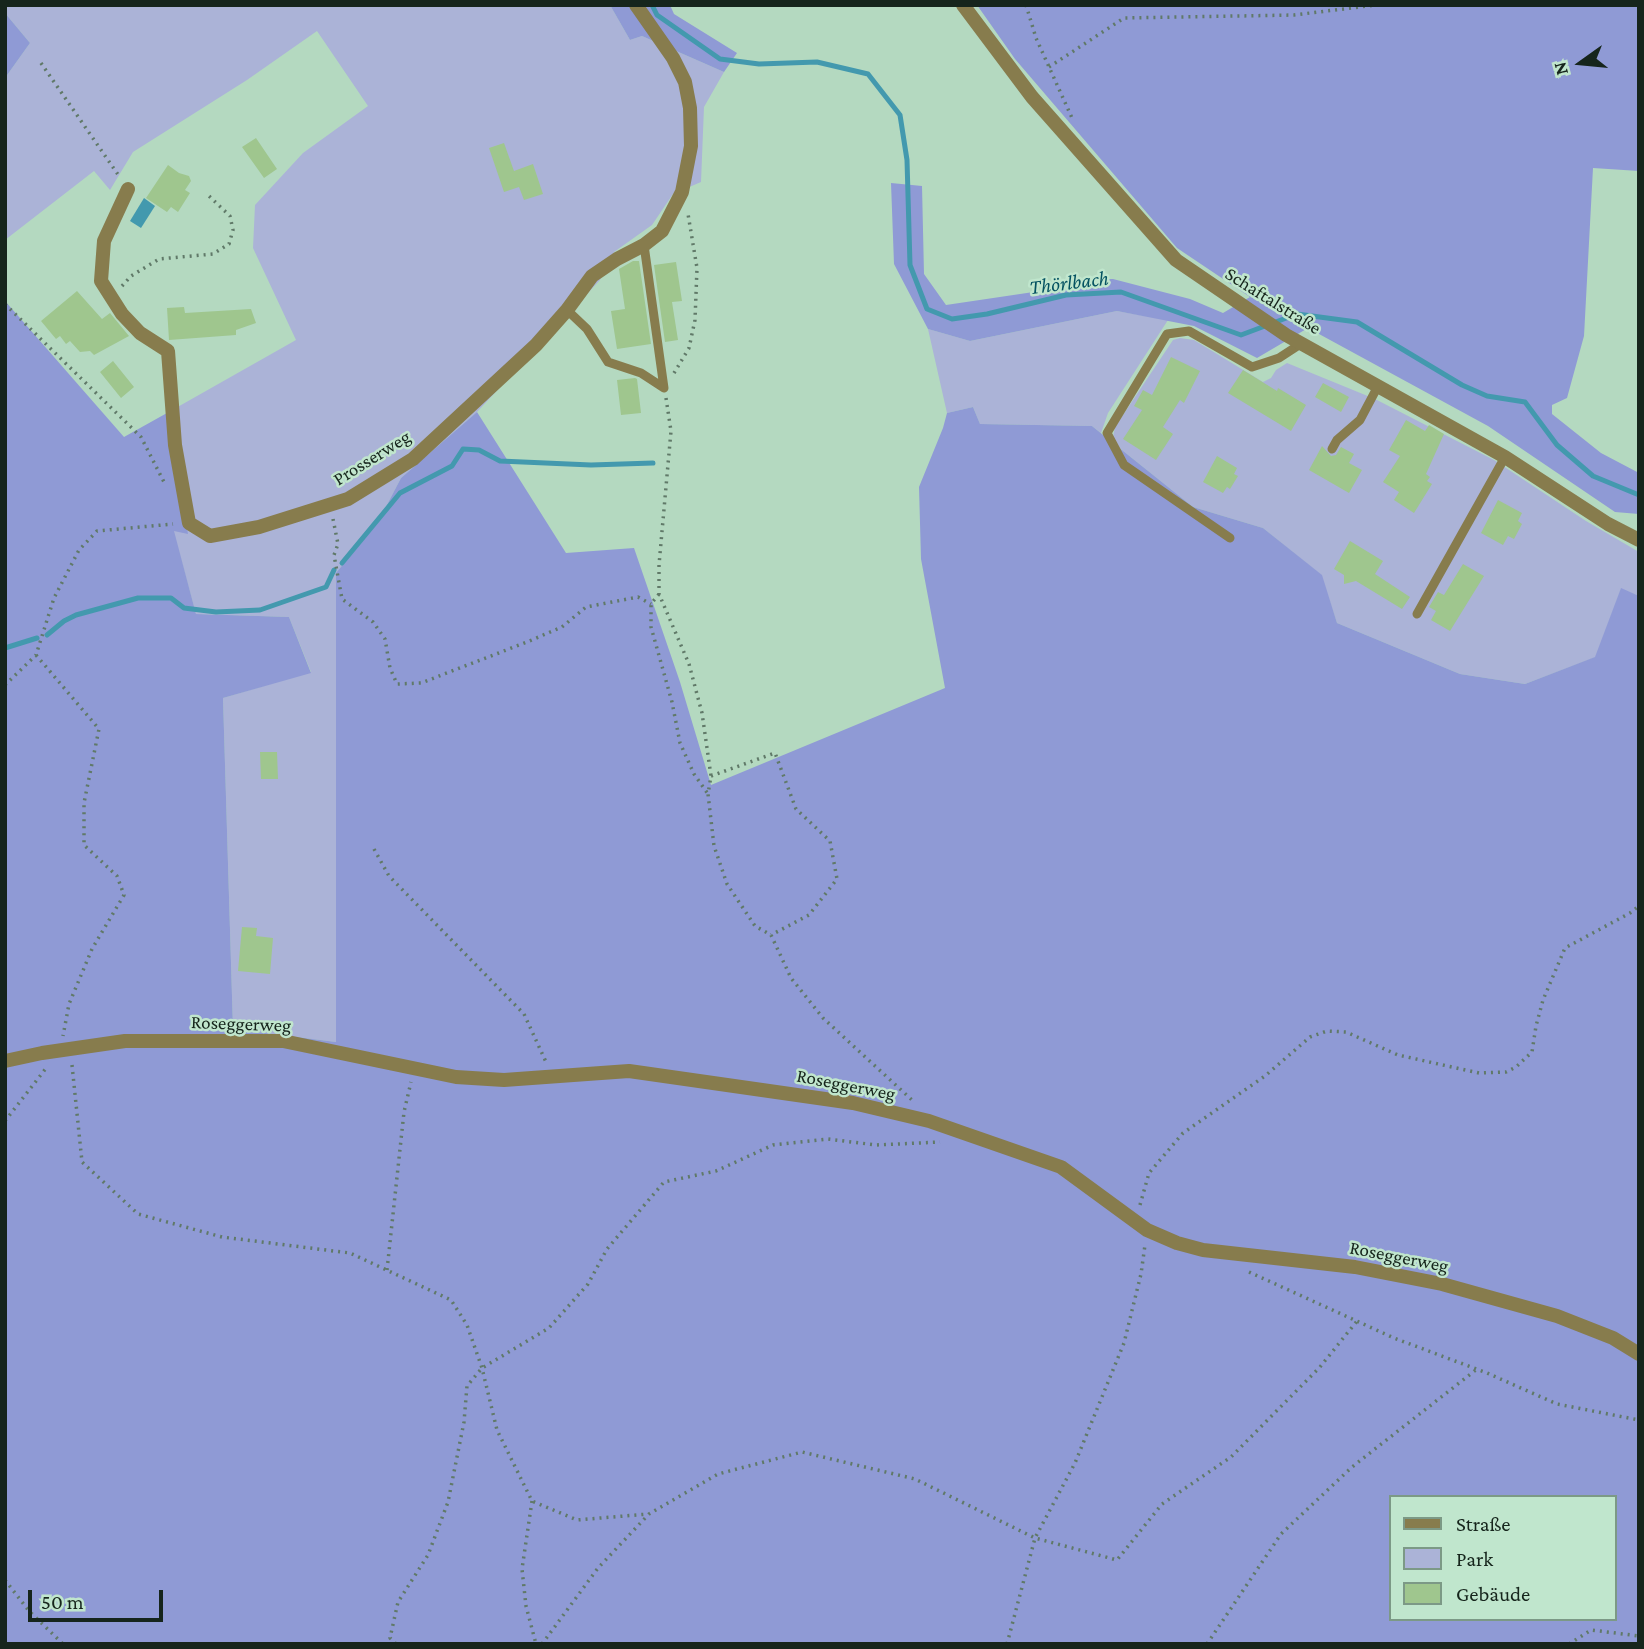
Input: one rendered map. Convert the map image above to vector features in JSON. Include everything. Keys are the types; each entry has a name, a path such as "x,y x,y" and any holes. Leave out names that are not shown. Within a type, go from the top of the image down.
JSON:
{"street":[{"name":"Prosserweg","path":"189,523 210,536 259,527 348,499 413,459 536,345 592,276 662,231 682,192 691,146 690,108 685,82 673,58 636,5"},
{"name":"Schaftalstraße","path":"963,5 1032,97 1176,260 1286,335 1506,457 1608,524 1639,540"},
{"path":"128,189 104,241 101,281 122,314 140,333 168,351 175,444 189,523"},
{"name":"Roseggerweg","path":"5,1061 125,1041 283,1041 457,1077 504,1080 629,1071 853,1103 929,1121 1061,1167 1147,1230 1177,1243 1203,1250 1355,1267 1442,1284 1557,1316 1614,1338 1639,1354"}],"lane":[{"path":"644,245 664,388"},
{"path":"567,310 587,329 608,362 641,373 664,388"},
{"path":"1230,538 1124,465 1107,433 1167,334 1189,331 1252,367 1279,358 1302,343"},
{"path":"1332,449 1337,440 1360,420 1378,386"},
{"path":"1417,614 1506,457"}],"path":[{"path":"1026,5 1036,38 1075,124"},
{"path":"1049,66 1124,18 1293,15 1376,5"},
{"path":"41,63 128,189"},
{"path":"682,192 697,268 695,320 689,348 664,388 671,431 659,565 659,594 689,664 702,713 710,776 708,794 714,846 727,884 755,926 771,935 791,978 823,1018 926,1113 929,1121"},
{"path":"111,298 131,276 159,260 213,254 229,244 233,230 230,216 209,196"},
{"path":"5,304 141,438 166,486"},
{"path":"329,505 338,544 334,555 342,599 373,622 385,639 390,668 397,684 421,683 527,642 562,627 586,607 638,597 651,604"},
{"path":"5,685 36,655 54,598 79,550 97,531 189,523"},
{"path":"659,594 651,604 651,627 672,702 680,743 694,774 708,794"},
{"path":"36,655 99,729 84,803 84,845 117,876 124,895 92,949 69,1004 65,1050 82,1162 138,1214 222,1237 349,1253 451,1300 467,1325 482,1368 496,1430 533,1501 522,1569 526,1606 536,1644"},
{"path":"710,776 775,753 796,809 830,841 837,879 809,915 771,935"},
{"path":"374,849 389,876 524,1014 553,1076"},
{"path":"1135,1221 1149,1173 1183,1133 1265,1076 1310,1037 1327,1031 1346,1032 1398,1055 1479,1073 1506,1072 1516,1067 1532,1052 1543,1000 1565,948 1639,906"},
{"path":"5,1121 65,1050"},
{"path":"387,1270 404,1112 415,1068"},
{"path":"396,1644 390,1638 398,1602 428,1555 448,1502 464,1422 467,1386 482,1368 549,1328 588,1284 607,1249 664,1182 716,1171 774,1145 828,1139 876,1145 944,1142"},
{"path":"1007,1644 1035,1538 1075,1464 1124,1343 1141,1274 1147,1230"},
{"path":"1239,1268 1357,1321 1557,1404 1639,1420"},
{"path":"542,1644 598,1568 649,1514 718,1474 802,1452 915,1479 1035,1538 1117,1560 1162,1504 1231,1457 1320,1367 1357,1321"},
{"path":"1207,1644 1281,1534 1352,1467 1477,1369"},
{"path":"533,1501 577,1520 649,1514"},
{"path":"5,1580 29,1611 63,1644"},
{"path":"1569,1644 1591,1630 1639,1636"}],"green space":[{"path":"5,5 610,5 630,40 642,36 724,72 704,107 701,182 673,194 652,225 614,252 600,280 477,412 401,478 379,520 336,573 336,1042 233,1029 223,698 311,672 289,617 196,614 173,530 187,533 167,413 296,340 253,248 255,205 303,153 368,106 317,31 247,80 133,152 110,190 94,171 5,240 5,78 30,43 5,13"},
{"path":"1117,311 1168,320 1108,413 1101,433 1092,426 980,424 973,407 947,413 928,329 970,341"},
{"path":"1173,340 1194,340 1263,382 1287,363 1375,399 1494,460 1586,521 1639,552 1639,596 1621,589 1596,657 1525,684 1460,674 1337,623 1321,575 1263,528 1193,507 1112,442 1115,427"}],"shaded area":[{"path":"610,5 670,5 674,14 737,53 724,72 642,36 630,40"},
{"path":"977,5 1639,5 1639,171 1593,168 1584,336 1567,398 1552,405 1552,414 1601,453 1639,473 1639,514 1615,512 1488,426 1308,328 1257,358 1194,326 1117,311 970,341 928,329 894,264 891,183 922,186 924,274 946,305 1047,290 1061,280 1113,279 1190,299 1223,313 1250,297 1177,248 1015,59"},
{"path":"5,13 30,43 5,78"},
{"path":"144,198 155,206 141,228 130,221"},
{"path":"5,301 124,437 167,413 188,534 174,531 196,614 289,617 311,673 223,698 233,1029 336,1042 336,573 379,520 401,478 477,412 566,553 634,548 680,682 711,785 945,688 921,559 919,487 947,413 973,407 980,424 1092,426 1193,507 1263,528 1322,575 1337,623 1460,674 1525,684 1595,657 1621,588 1639,596 1639,1644 5,1644"}],"building":[{"path":"256,138 277,169 264,178 242,147"},
{"path":"504,143 514,171 533,164 543,194 524,200 519,187 504,192 489,148"},
{"path":"168,165 189,176 191,181 185,190 190,193 178,212 171,207 167,212 146,198"},
{"path":"633,261 639,261 651,344 617,349 611,311 625,309 619,269"},
{"path":"676,262 682,301 672,302 678,340 665,342 654,265"},
{"path":"77,291 102,319 110,313 129,336 94,355 90,351 80,352 70,341 66,344 60,336 56,339 41,321"},
{"path":"184,307 185,313 251,309 256,323 236,330 236,335 169,340 167,308"},
{"path":"1171,357 1200,371 1184,403 1180,400 1163,427 1173,434 1156,460 1123,439 1142,410 1134,406 1143,390 1152,395"},
{"path":"113,361 134,387 121,398 100,372"},
{"path":"1243,370 1306,405 1291,431 1228,393"},
{"path":"635,378 641,413 621,415 617,380"},
{"path":"1323,383 1349,397 1341,412 1315,397"},
{"path":"1406,420 1425,431 1429,425 1444,434 1426,474 1430,477 1427,481 1432,484 1414,513 1394,500 1399,492 1383,482 1400,456 1389,450"},
{"path":"1322,446 1331,456 1336,455 1341,447 1354,454 1349,463 1362,470 1349,493 1309,470"},
{"path":"1217,456 1237,468 1234,474 1238,476 1230,489 1227,487 1223,493 1203,482"},
{"path":"1498,500 1522,513 1518,521 1522,524 1514,539 1508,536 1503,545 1481,533"},
{"path":"1350,541 1383,561 1375,574 1410,597 1402,609 1356,581 1344,584 1344,575 1334,569"},
{"path":"1463,564 1484,576 1450,631 1431,620 1436,611 1429,607 1438,592 1444,595"},
{"path":"260,752 277,752 278,779 261,779"},
{"path":"242,927 257,928 256,936 273,938 270,974 238,971"}],"waterway":[{"name":"Thörlbach","path":"652,5 657,15 720,59 759,64 817,62 868,74 900,115 907,160 910,265 927,309 952,319 987,314 1066,295 1121,292 1241,335 1297,314 1357,322 1462,385 1487,396 1525,402 1557,445 1593,476 1639,495"},
{"path":"342,563 400,493 452,466 463,449 479,450 500,461 591,465 653,463"},
{"path":"47,635 76,615 138,598 171,598 184,608 216,612 260,610 326,587 334,570"},
{"path":"5,648 37,638"}]}
